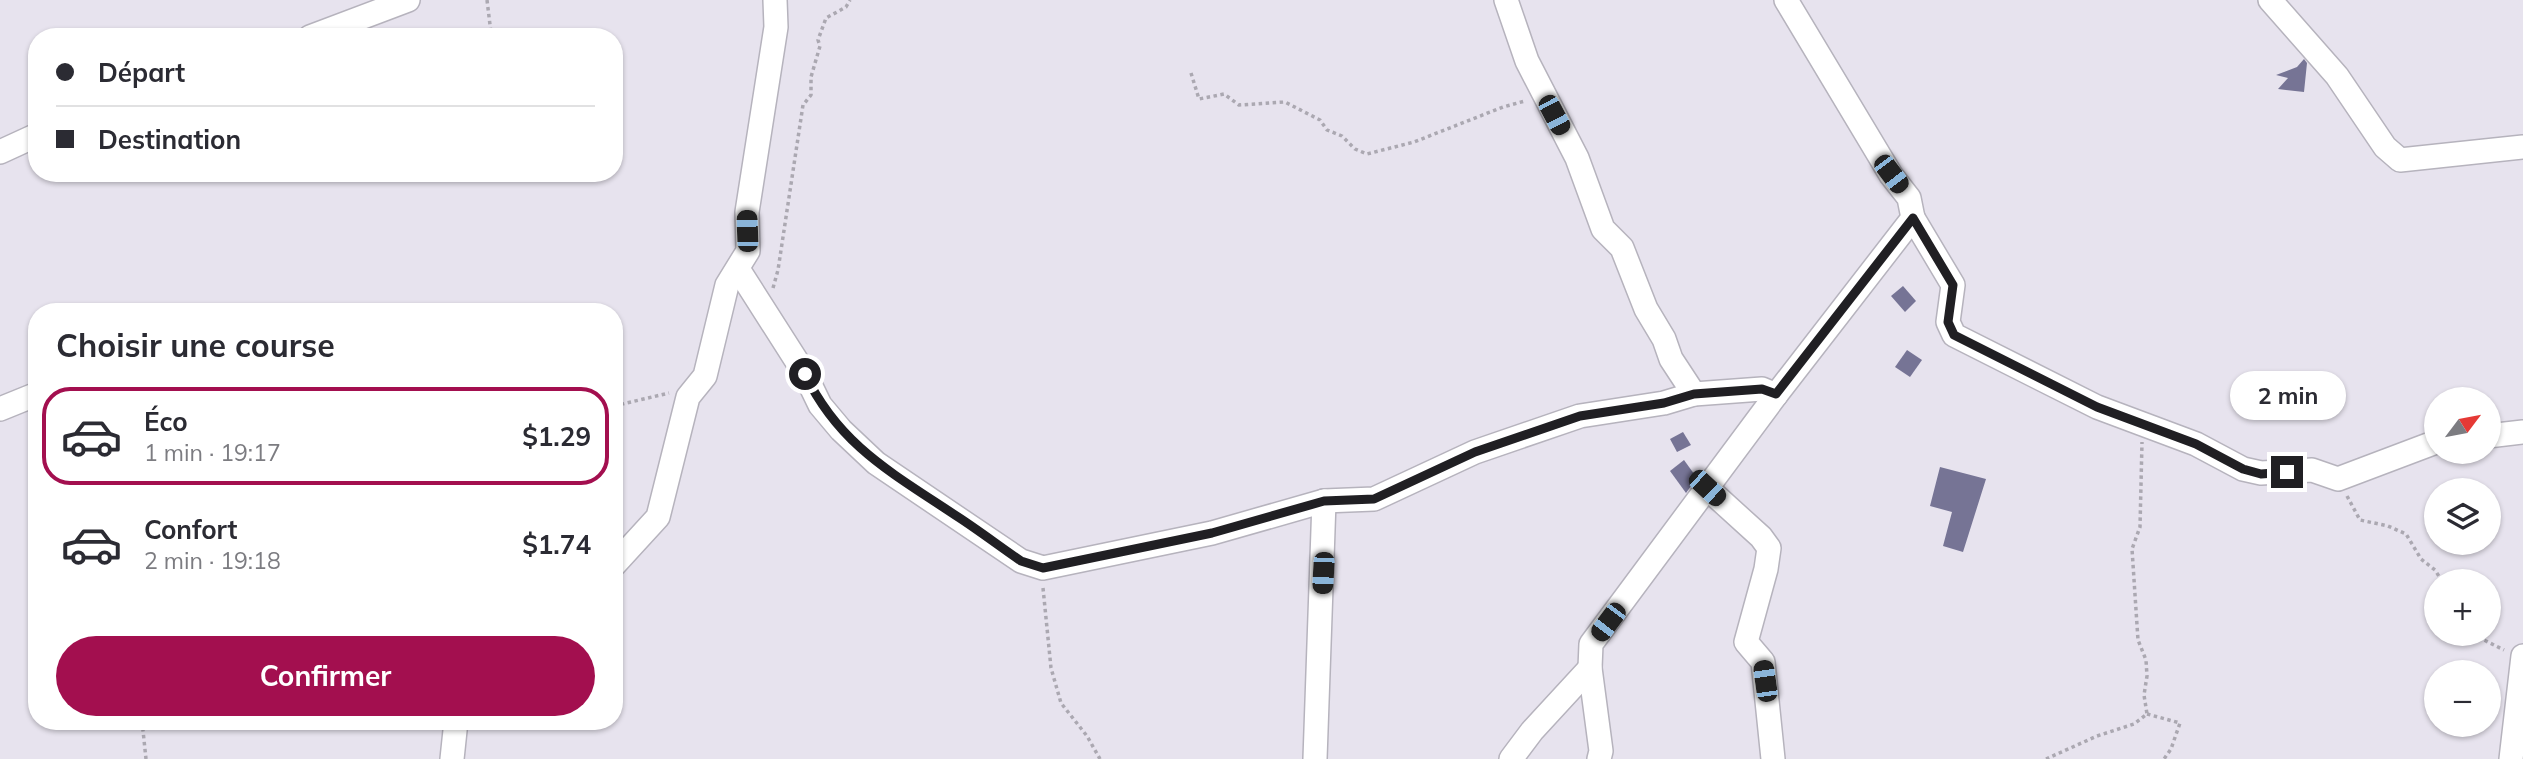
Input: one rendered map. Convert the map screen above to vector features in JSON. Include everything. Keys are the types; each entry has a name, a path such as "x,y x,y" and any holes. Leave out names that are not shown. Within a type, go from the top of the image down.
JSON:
{"street":[{"path":"334,28 408,0"},
{"path":"623,555 658,517 688,397 705,376 727,285 748,251 747,212 776,27 775,0"},
{"path":"1506,0 1527,61 1577,159 1603,229 1622,248 1646,309 1664,340 1671,359 1694,394"},
{"path":"1786,0 1891,174 1909,198 1913,218 1953,285 1948,322 1954,335 2097,407 2196,444 2243,469 2261,474 2312,470 2338,479 2424,447"},
{"path":"2281,3 2337,76 2385,147 2400,160 2523,147"},
{"path":"0,152 28,139"},
{"path":"1599,759 1601,751 1590,668 1591,644 1776,394 1913,218"},
{"path":"738,270 805,374 820,405 841,430 876,463 1021,561 1043,568 1212,533 1324,501 1374,499 1475,452 1580,416 1664,403 1694,394 1762,389 1776,394"},
{"path":"0,409 28,398"},
{"path":"2501,435 2523,432"},
{"path":"1707,488 1761,537 1769,548 1746,642 1763,662 1773,759"},
{"path":"1315,759 1324,501"},
{"path":"2511,759 2523,658"},
{"path":"1511,759 1532,731 1590,668"},
{"path":"452,759 455,730"}],"path":[{"path":"487,0 490,28"},
{"path":"766,314 778,270 793,162 803,105 811,94 811,77 820,46 818,40 826,18 846,7 850,0"},
{"path":"1191,73 1199,99 1224,94 1239,104 1286,102 1320,120 1327,130 1342,136 1355,149 1367,154 1414,142 1503,107 1523,103 1541,89"},
{"path":"623,404 695,388"},
{"path":"2146,427 2140,447 2140,527 2132,550 2138,640 2146,660 2144,695 2147,714"},
{"path":"2338,479 2360,520 2388,526 2406,534 2421,559 2434,569"},
{"path":"1043,568 1051,668 1061,703 1087,736 1100,759"},
{"path":"2498,646 2523,658"},
{"path":"2046,759 2097,736 2134,724 2147,714"},
{"path":"2147,714 2180,723 2171,749 2164,759"},
{"path":"143,730 146,759"}],"building":[{"path":"2304,59 2307,63 2304,92 2278,89 2288,78 2276,75 2297,67"},
{"path":"1903,286 1916,301 1905,312 1891,296"},
{"path":"1907,350 1922,360 1910,377 1895,367"},
{"path":"1683,432 1691,445 1677,452 1670,439"},
{"path":"1684,460 1697,478 1686,493 1670,471"},
{"path":"1940,467 1986,479 1963,552 1943,546 1952,512 1930,506"}],"route":[{"path":"805,374 820,405 841,430 876,463 1021,561 1043,568 1212,533 1324,501 1374,499 1475,452 1580,416 1664,403 1694,394 1762,389 1776,394 1913,218 1953,285 1948,322 1954,335 2097,407 2196,444 2243,469 2261,474 2287,472"}]}
